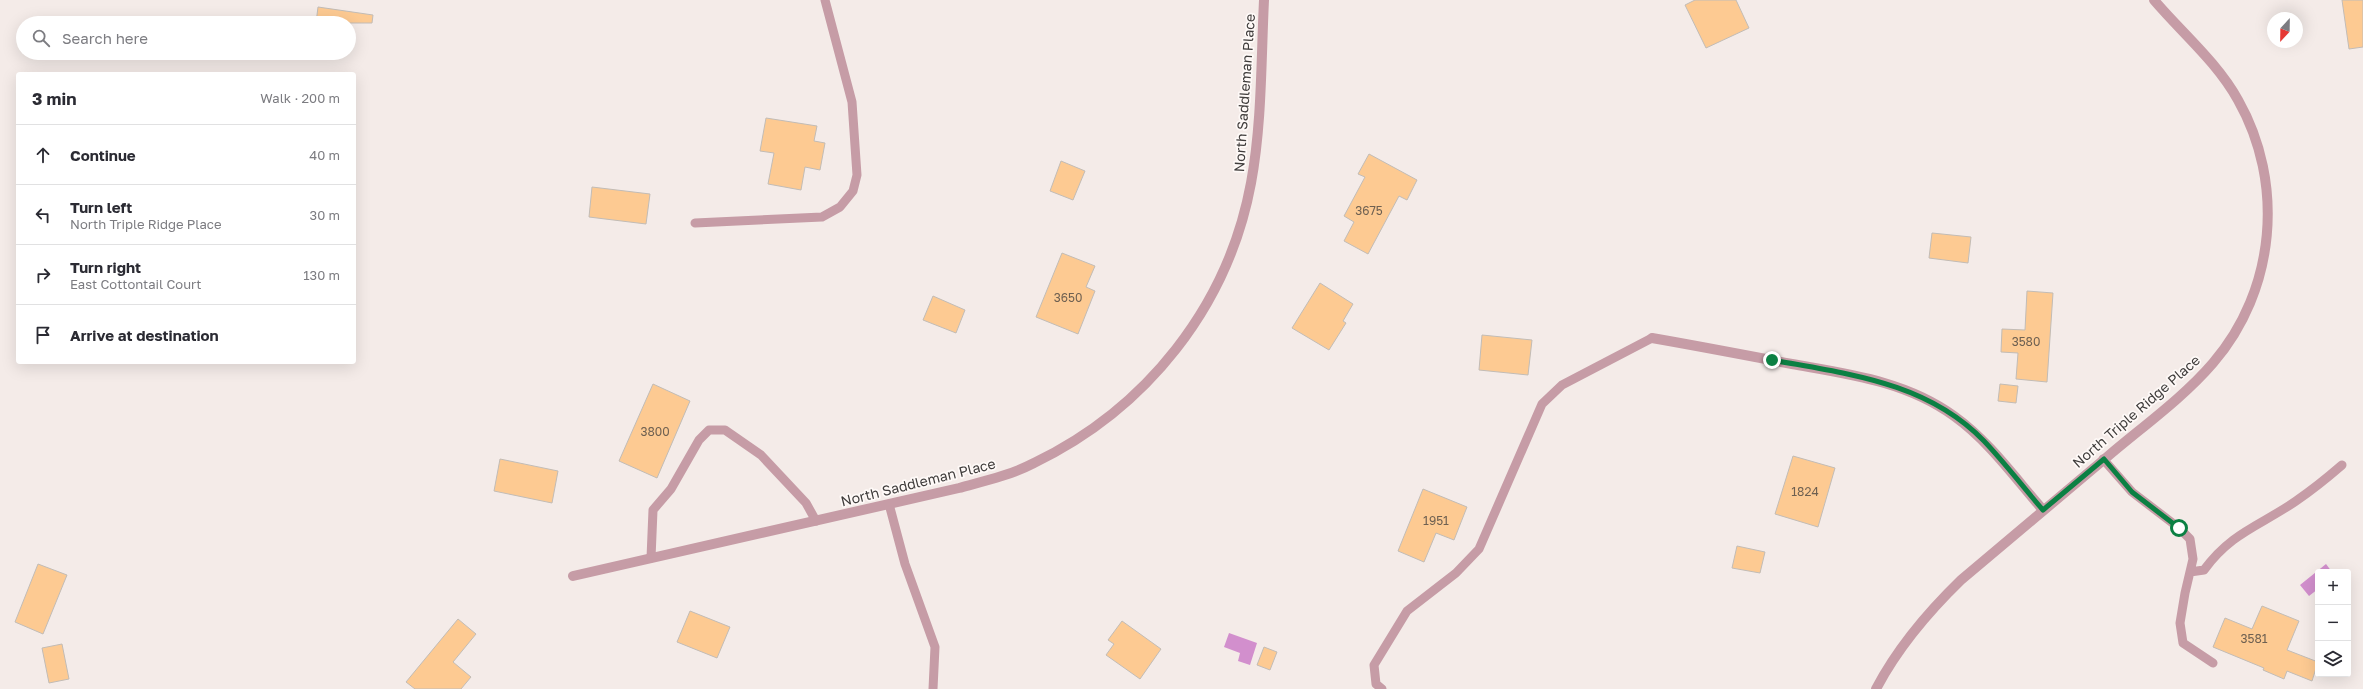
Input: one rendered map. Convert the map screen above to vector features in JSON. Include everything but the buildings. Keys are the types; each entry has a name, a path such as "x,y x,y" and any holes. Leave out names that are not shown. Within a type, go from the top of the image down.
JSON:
{"street":[{"name":"North Saddleman Place","path":"573,576 997,478 1033,464 1067,446 1100,424 1130,400 1170,358 1194,327 1230,258 1242,221 1251,183 1256,145 1264,0"},
{"name":"North Triple Ridge Place","path":"1876,689 1908,637 1933,607 1960,580 2196,381 2226,346 2237,329 2254,293 2262,268 2267,235 2268,194 2261,155 2247,118 2230,86 2215,67 2154,0"},
{"path":"1652,338 1863,377 1901,388 1920,396 1954,416 1984,441 2043,510"}],"lane":[{"path":"695,223 822,217 840,207 853,191 857,175 852,102 825,0"},
{"path":"1382,689 1376,684 1374,665 1407,611 1456,574 1479,549 1542,404 1562,385 1652,338"},
{"path":"651,558 653,510 671,489 699,440 709,430 725,430 761,454 806,503 816,521"},
{"path":"2104,459 2132,492 2179,528 2190,539 2193,559 2184,593 2180,623 2184,643 2213,663"},
{"path":"2190,572 2204,570 2215,555 2240,533 2296,502 2342,465"},
{"path":"889,504 905,564 935,646 933,689"}],"shaded area":[{"path":"2326,564 2330,569 2320,569"},
{"path":"2315,573 2315,591 2309,596 2300,585"},
{"path":"1229,633 1257,643 1250,665 1238,661 1240,653 1224,647"}],"route":[{"path":"1772,360 1882,382 1901,388 1937,405 1954,416 1984,441 2043,510 2104,459 2132,492 2153,510 2179,528"}]}
